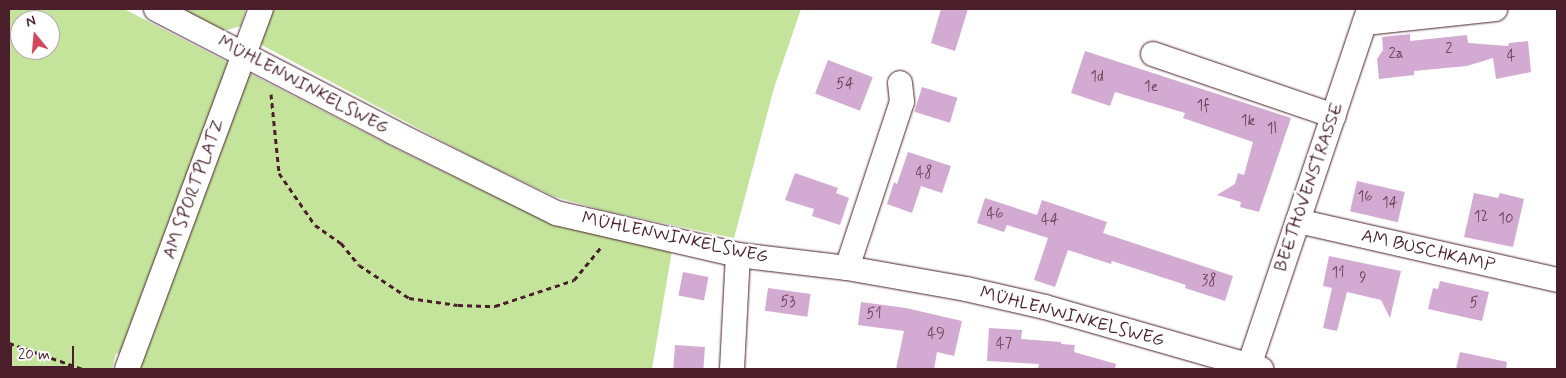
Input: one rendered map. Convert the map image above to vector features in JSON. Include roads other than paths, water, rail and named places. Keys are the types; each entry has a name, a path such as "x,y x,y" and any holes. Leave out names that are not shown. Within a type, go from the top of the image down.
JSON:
{"street":[{"name":"MÜHLENWINKELSWEG","path":"156,9 556,213 738,254 846,268 966,289 1045,307 1255,367"},
{"name":"AM SPORTPLATZ","path":"127,369 243,53 261,9"},
{"path":"1367,16 1495,9"},
{"name":"BEETHOVENSTRASSE","path":"1255,367 1298,221 1367,16"},
{"path":"1153,54 1334,116"},
{"path":"846,268 902,102 900,83"},
{"name":"AM BUSCHKAMP","path":"1298,221 1557,280"},
{"path":"732,369 738,254"}]}
